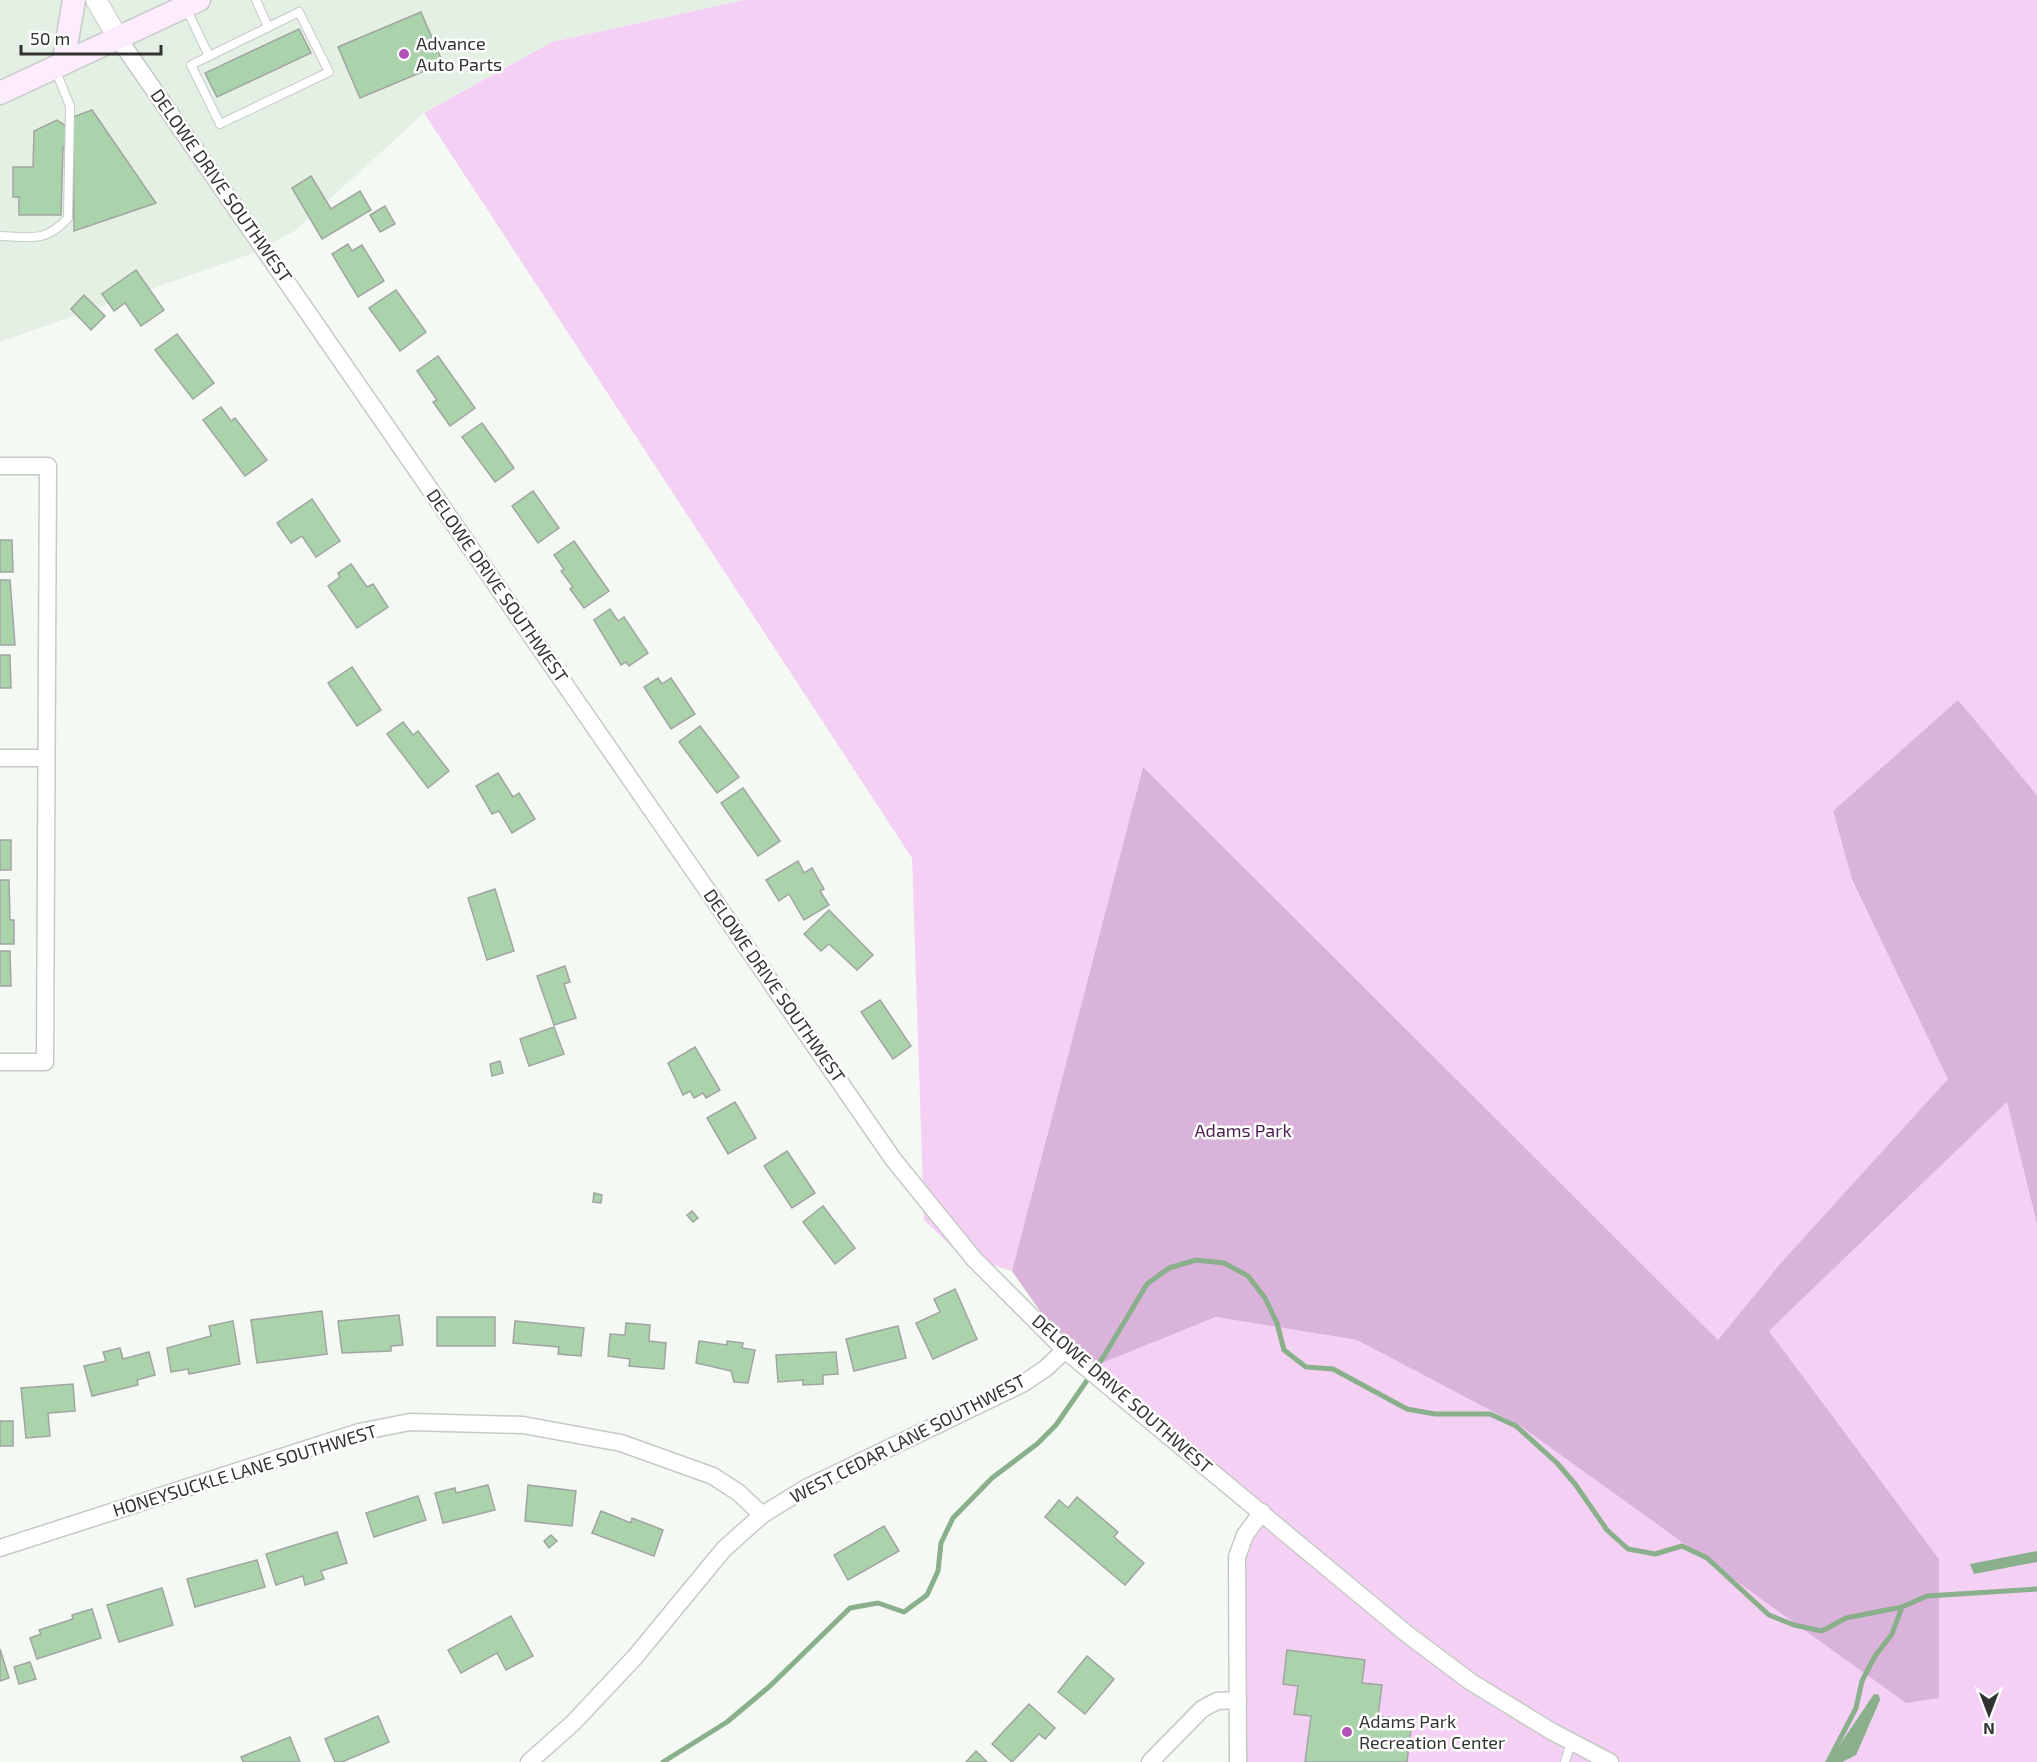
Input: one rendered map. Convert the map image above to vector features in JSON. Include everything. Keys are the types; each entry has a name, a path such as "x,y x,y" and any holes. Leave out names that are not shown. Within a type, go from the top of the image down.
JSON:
{"main road":[{"path":"59,66 74,0"},
{"path":"0,93 192,3"}],"street":[{"path":"96,0 118,38"},
{"name":"DELOWE DRIVE SOUTHWEST","path":"118,38 893,1159 974,1259 1065,1350 1407,1634 1472,1682 1571,1742 1610,1762"},
{"path":"0,466 48,466 45,1062 0,1062"},
{"path":"0,758 46,758"},
{"name":"WEST CEDAR LANE SOUTHWEST","path":"529,1762 573,1723 619,1674 724,1549 762,1515 806,1488 1024,1383 1046,1368 1065,1350"},
{"name":"HONEYSUCKLE LANE SOUTHWEST","path":"0,1548 359,1432 410,1422 523,1425 621,1443 713,1476 739,1493 762,1515"},
{"path":"1238,1762 1237,1557 1245,1535 1262,1512"},
{"path":"1150,1762 1202,1708 1217,1701 1238,1700"}],"lane":[{"path":"256,0 268,27"},
{"path":"192,3 209,56"},
{"path":"299,12 328,72 220,124 191,65 268,27 299,12"},
{"path":"0,236 39,237 55,232 68,218 70,106 59,66"},
{"path":"1565,1762 1571,1742"}],"shaded area":[{"path":"0,0 744,0 552,42 424,113 296,230 259,251 0,342"},
{"path":"744,0 2037,0 2037,795 1958,701 1833,811 1852,881 1949,1079 1779,1265 1718,1340 1143,767 1012,1271 960,1255 924,1220 912,858 424,113 552,42"},
{"path":"2008,1101 2037,1224 2037,1762 1236,1762 1238,1569 1255,1513 1082,1371 1216,1317 1357,1340 1522,1427 1939,1698 1939,1559 1769,1331"},
{"path":"2037,1551 2037,1562 1974,1574 1970,1564"},
{"path":"1874,1694 1879,1695 1880,1700 1856,1755 1842,1762 1828,1762"}],"green space":[{"name":"Adams Park","path":"1958,700 2037,795 2037,1224 2007,1102 1769,1331 1939,1559 1939,1698 1906,1703 1522,1427 1357,1340 1216,1317 1082,1371 1012,1271 1143,767 1718,1340 1779,1265 1948,1079 1852,880 1833,811"}],"building":[{"path":"421,12 443,63 360,98 338,47"},
{"path":"299,29 311,53 217,97 205,73"},
{"path":"92,110 156,203 74,231 73,117"},
{"path":"57,120 66,126 66,148 63,147 61,215 19,215 19,197 13,197 13,167 33,167 34,131"},
{"path":"311,176 331,209 360,191 371,210 322,239 292,188"},
{"path":"385,206 395,224 380,232 370,215"},
{"path":"348,244 352,251 362,245 384,281 358,297 332,254"},
{"path":"136,270 164,310 141,326 125,303 114,311 102,294"},
{"path":"396,290 426,332 400,351 369,308"},
{"path":"84,295 105,316 91,330 71,309"},
{"path":"177,334 214,383 193,399 155,350"},
{"path":"438,356 475,408 450,426 433,402 437,400 417,371"},
{"path":"221,407 231,421 235,418 267,460 245,476 203,420"},
{"path":"482,423 514,468 495,482 462,437"},
{"path":"533,491 559,528 538,543 512,506"},
{"path":"312,499 340,541 316,557 302,536 291,543 277,523"},
{"path":"0,540 12,540 13,572 0,572"},
{"path":"574,541 609,591 584,608 570,589 573,587 561,571 564,569 554,555"},
{"path":"351,564 367,587 373,584 388,607 357,628 328,586 340,577 338,573"},
{"path":"0,580 10,580 15,645 0,645"},
{"path":"610,609 618,621 624,617 648,653 629,666 626,662 621,665 594,620"},
{"path":"0,655 10,655 11,688 0,688"},
{"path":"352,667 381,710 357,726 328,683"},
{"path":"658,678 662,684 671,678 695,714 671,729 644,687"},
{"path":"403,722 413,735 418,731 449,771 428,788 387,734"},
{"path":"700,726 739,777 717,793 679,742"},
{"path":"498,773 513,797 519,793 535,819 512,833 499,811 492,814 476,786"},
{"path":"743,788 780,841 758,856 721,803"},
{"path":"0,840 11,840 11,870 0,870"},
{"path":"798,861 804,873 812,868 824,889 820,891 829,905 804,920 789,894 779,901 766,880"},
{"path":"0,880 9,880 10,920 14,920 14,944 0,944"},
{"path":"495,889 514,951 487,960 468,898"},
{"path":"829,910 873,955 857,970 829,944 821,951 804,934"},
{"path":"0,951 10,951 11,986 0,986"},
{"path":"565,966 570,982 564,984 576,1018 554,1025 537,976"},
{"path":"880,1000 911,1046 893,1059 861,1012"},
{"path":"554,1027 564,1054 529,1066 520,1039"},
{"path":"695,1047 720,1090 706,1098 703,1093 694,1098 690,1091 683,1095 668,1063"},
{"path":"500,1061 503,1073 492,1076 490,1064"},
{"path":"735,1102 756,1138 728,1154 707,1118"},
{"path":"787,1151 815,1193 792,1208 764,1166"},
{"path":"594,1193 602,1195 601,1203 593,1202"},
{"path":"823,1206 855,1248 835,1264 803,1222"},
{"path":"692,1211 698,1218 693,1222 687,1215"},
{"path":"955,1289 977,1339 933,1359 916,1323 940,1312 934,1299"},
{"path":"322,1311 327,1354 257,1363 251,1320"},
{"path":"399,1315 403,1345 391,1346 391,1351 342,1353 338,1321"},
{"path":"437,1317 495,1317 495,1346 437,1346"},
{"path":"233,1321 240,1364 189,1374 188,1369 171,1372 167,1348 211,1336 209,1326"},
{"path":"515,1321 584,1328 581,1356 558,1354 559,1347 513,1343"},
{"path":"626,1323 650,1325 649,1341 666,1343 664,1369 629,1366 630,1359 608,1356 610,1334 625,1335"},
{"path":"898,1326 906,1358 854,1371 846,1339"},
{"path":"699,1341 727,1345 727,1341 743,1343 742,1348 755,1350 748,1383 734,1382 731,1371 696,1363"},
{"path":"120,1348 123,1359 149,1352 155,1375 137,1380 138,1385 92,1396 84,1366 106,1361 103,1352"},
{"path":"836,1352 838,1374 823,1375 823,1384 803,1385 803,1380 778,1382 776,1355"},
{"path":"73,1384 75,1411 48,1413 50,1436 26,1438 21,1388"},
{"path":"0,1421 13,1421 13,1446 0,1446"},
{"path":"488,1485 495,1510 443,1523 435,1493 455,1488 456,1493"},
{"path":"528,1485 576,1491 572,1526 525,1521"},
{"path":"418,1496 426,1520 374,1537 366,1513"},
{"path":"1077,1497 1118,1532 1114,1537 1144,1563 1125,1585 1045,1517 1059,1500 1068,1508"},
{"path":"601,1511 631,1523 632,1518 663,1530 654,1556 592,1533"},
{"path":"884,1526 899,1551 848,1580 834,1555"},
{"path":"337,1532 347,1563 321,1571 324,1579 305,1585 303,1576 276,1585 266,1554"},
{"path":"551,1535 557,1541 549,1548 544,1541"},
{"path":"257,1560 265,1587 195,1607 187,1579"},
{"path":"162,1588 173,1625 119,1642 107,1605"},
{"path":"92,1609 101,1638 37,1659 30,1638 41,1634 39,1630 73,1619 72,1615"},
{"path":"511,1616 533,1656 506,1670 497,1653 461,1673 448,1650"},
{"path":"0,1649 9,1678 0,1681"},
{"path":"1287,1650 1365,1660 1362,1683 1382,1685 1378,1716 1412,1720 1407,1762 1305,1762 1311,1716 1294,1714 1298,1686 1283,1684"},
{"path":"1087,1656 1114,1679 1085,1714 1058,1692"},
{"path":"30,1662 36,1679 19,1684 14,1667"},
{"path":"1029,1704 1055,1728 1045,1739 1039,1734 1012,1762 992,1744"},
{"path":"378,1716 389,1742 342,1762 335,1762 325,1739"},
{"path":"290,1737 300,1762 243,1762 241,1757"},
{"path":"976,1751 987,1762 966,1762"}],"waterway":[{"path":"663,1762 727,1722 770,1686 850,1608 878,1603 904,1612 927,1595 938,1571 941,1543 953,1518 992,1478 1037,1444 1056,1425 1104,1356 1147,1284 1169,1268 1196,1260 1224,1263 1248,1276 1265,1298 1277,1323 1284,1350 1306,1367 1333,1369 1407,1409 1435,1414 1490,1414 1516,1426 1557,1463 1575,1484 1607,1530 1628,1549 1655,1554 1682,1546 1707,1558 1769,1615 1794,1625 1822,1631 1846,1618 1902,1607 1927,1596 2037,1589"},
{"path":"1828,1762 1856,1708 1862,1681 1875,1656 1892,1634 1902,1607"}],"place":[{"name":"Advance Auto Parts","path":"404,54"},
{"name":"Adams Park Recreation Center","path":"1347,1732"}]}
